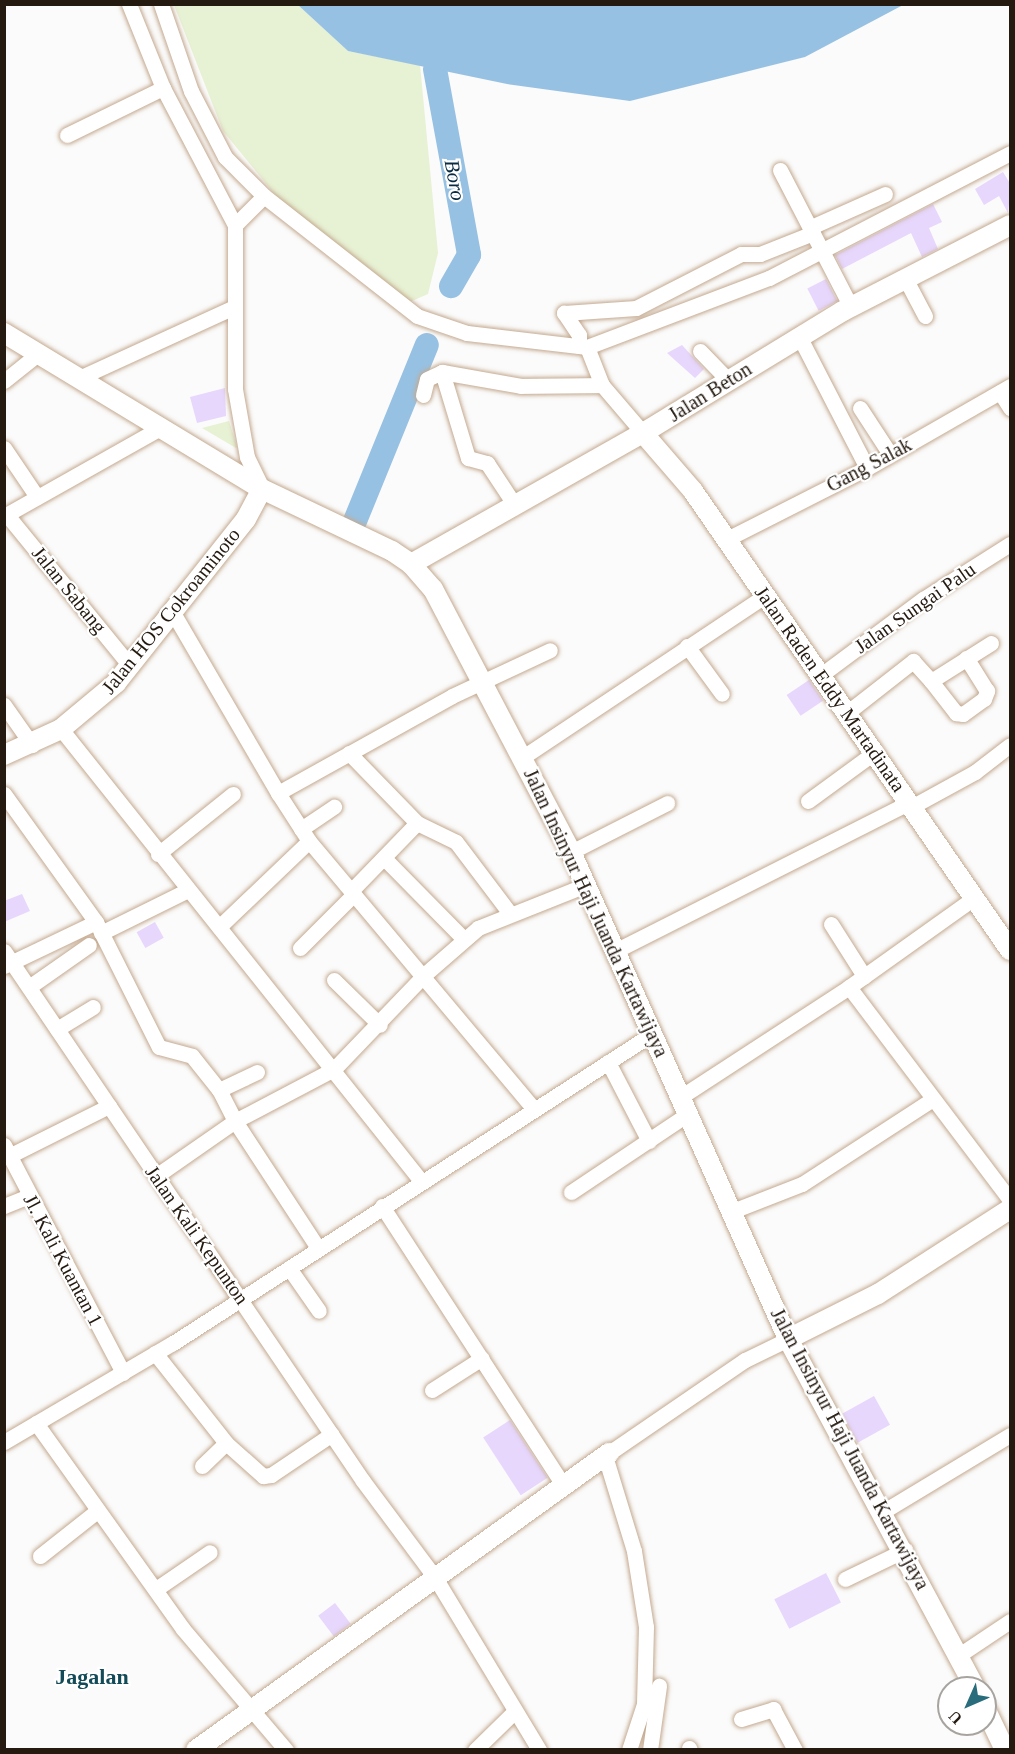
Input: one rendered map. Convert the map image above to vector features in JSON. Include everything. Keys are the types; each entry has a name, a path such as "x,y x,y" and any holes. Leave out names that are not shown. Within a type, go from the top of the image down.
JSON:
{"main road":[{"name":"Jalan Beton","path":"411,564 643,433 727,379 851,307 1011,225"},
{"name":"Jalan Insinyur Haji Juanda Kartawijaya","path":"4,333 262,489 411,564 433,589 484,681 571,852 788,1339 905,1550 969,1676"},
{"name":"Jalan Raden Eddy Martadinata","path":"643,433 693,491 763,597 848,712 1011,950"},
{"name":"Jalan HOS Cokroaminoto","path":"4,755 32,745 61,729 96,703 130,666 246,519 262,489"},
{"path":"788,1339 878,1294 1011,1209"},
{"path":"196,1749 613,1450"},
{"path":"997,1734 1004,1749"}],"street":[{"path":"129,4 163,88 235,225 234,307 239,425 249,464 262,489"},
{"path":"161,4 191,91 225,157 264,196 417,316 467,333 583,346 722,300 1011,153"},
{"path":"67,135 163,88"},
{"path":"780,170 851,307"},
{"path":"643,433 602,385 577,330 563,317 566,312 636,308 741,254 760,254 885,194"},
{"path":"235,225 264,196"},
{"path":"905,278 925,316"},
{"path":"79,378 234,307"},
{"path":"800,338 867,468"},
{"path":"700,351 727,379"},
{"path":"4,381 39,353"},
{"path":"423,395 430,376 442,372 521,386 602,385"},
{"path":"442,372 468,458 487,463 514,504"},
{"path":"1005,389 1011,408"},
{"name":"Gang Salak","path":"725,540 867,468 1005,389"},
{"path":"860,408 890,454"},
{"path":"6,515 160,428"},
{"path":"4,448 37,497"},
{"name":"Jalan Sabang","path":"6,515 130,666"},
{"name":"Jalan Sungai Palu","path":"821,675 923,599 1011,544"},
{"path":"523,757 763,597"},
{"path":"172,611 305,835 424,975 534,1110"},
{"path":"931,681 992,643"},
{"path":"687,646 722,694"},
{"path":"278,793 458,693 512,672 550,650"},
{"path":"848,712 913,661 956,713 963,714 984,699 987,691 966,658"},
{"path":"4,705 32,745"},
{"path":"61,729 158,854 334,1069 421,1181"},
{"path":"615,951 975,772 1011,745"},
{"path":"808,801 875,752"},
{"path":"348,753 417,823 456,842 509,912"},
{"path":"4,794 98,927 159,1047 192,1056 219,1090 236,1121 318,1248"},
{"path":"158,854 233,794"},
{"path":"571,852 667,803"},
{"path":"219,927 334,807"},
{"path":"300,948 417,823"},
{"path":"384,858 464,939"},
{"path":"156,1176 236,1121 334,1069 380,1025 424,975 464,939 509,912 586,885"},
{"path":"7,960 98,927 188,890"},
{"path":"571,1192 669,1127 685,1105 974,898"},
{"path":"831,924 864,976"},
{"path":"28,987 89,945"},
{"name":"Jalan Kali Kepunton","path":"7,960 57,1029 332,1434 436,1579 539,1749"},
{"path":"334,980 380,1025"},
{"path":"849,987 1011,1200"},
{"path":"57,1029 93,1007"},
{"path":"4,1442 123,1373 242,1299 382,1206 652,1034"},
{"path":"620,1054 652,1139"},
{"path":"219,1090 256,1072"},
{"path":"730,1212 802,1184 933,1099"},
{"path":"7,1150 109,1106"},
{"name":"Jl. Kali Kuantan 1","path":"7,1150 123,1373"},
{"path":"4,1206 29,1196"},
{"path":"382,1206 564,1486"},
{"path":"289,1268 319,1311"},
{"path":"650,1749 654,1694 646,1627 613,1450 745,1360 788,1339"},
{"path":"155,1353 226,1443 267,1477 332,1434"},
{"path":"432,1390 482,1358"},
{"path":"36,1424 97,1511 205,1656 286,1749"},
{"path":"884,1512 1011,1435"},
{"path":"202,1466 226,1443"},
{"path":"40,1556 97,1511"},
{"path":"845,1580 905,1550"},
{"path":"156,1589 210,1552"},
{"path":"959,1655 1011,1621"},
{"path":"629,1749 654,1694"},
{"path":"741,1719 773,1709 795,1749"},
{"path":"475,1749 515,1711"}],"green space":[{"path":"174,5 298,5 348,51 420,65 438,253 428,294 405,304 277,197 223,131"},
{"path":"229,421 236,448 202,428"}],"water":[{"path":"298,5 903,5 805,57 630,101 507,84 348,51"}],"building":[{"path":"1003,172 1011,185 1008,213 999,196 984,205 975,189"},
{"path":"933,204 942,222 929,228 938,249 922,257 911,233 842,269 835,255"},
{"path":"826,279 837,301 819,311 807,289"},
{"path":"682,345 704,369 695,378 667,353"},
{"path":"225,388 226,416 197,423 190,397"},
{"path":"809,680 823,701 801,716 787,695"},
{"path":"22,894 30,911 4,922 4,901"},
{"path":"155,922 164,938 145,948 137,932"},
{"path":"874,1396 890,1425 858,1443 842,1414"},
{"path":"510,1420 548,1478 521,1495 483,1437"},
{"path":"826,1573 841,1602 789,1629 774,1599"},
{"path":"335,1603 351,1624 334,1636 318,1616"}],"waterway":[{"name":"Boro","path":"435,69 469,255 451,286"},
{"name":"Boro","path":"355,521 427,345"}],"district":[{"name":"Jagalan","path":"92,1677"}]}
